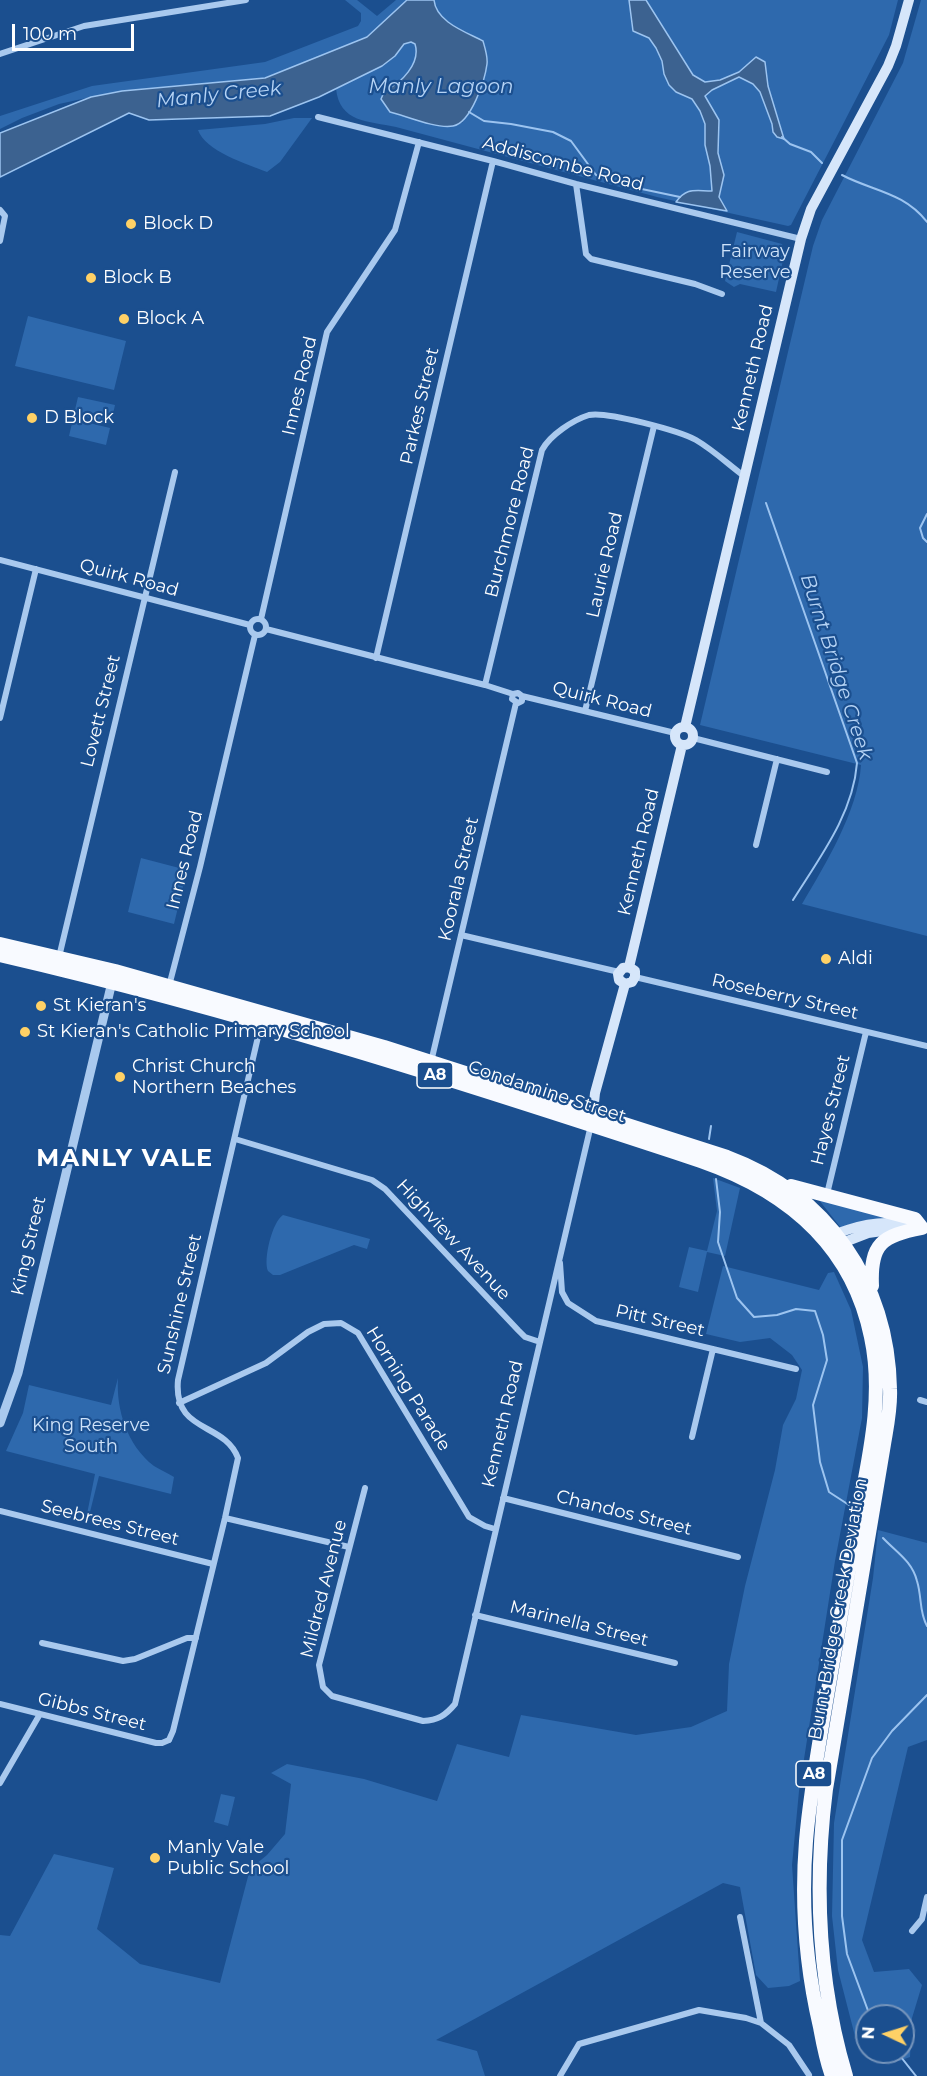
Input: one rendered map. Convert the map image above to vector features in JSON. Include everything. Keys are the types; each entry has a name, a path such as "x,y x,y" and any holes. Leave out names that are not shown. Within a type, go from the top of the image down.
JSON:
{"highway":[{"name":"Condamine Street","path":"0,944 59,957 262,1024 592,1119"},
{"name":"Condamine Street","path":"0,955 169,986 431,1062 716,1160 748,1165 780,1182"},
{"name":"Condamine Street","path":"716,1160 775,1195 803,1218 836,1240"},
{"path":"780,1182 915,1219 925,1228"},
{"name":"Burnt Bridge Creek Deviation","path":"780,1182 810,1206 860,1269 873,1294 882,1322 889,1361 891,1392 888,1418 826,1789 820,1841 819,1919 824,1977 846,2076"},
{"path":"873,1294 873,1259 878,1247 897,1233 925,1228"},
{"name":"Burnt Bridge Creek Deviation","path":"832,2076 814,2002 808,1955 805,1895 806,1841 818,1749 871,1442 877,1376 872,1338 860,1300 836,1240"}],"main road":[{"name":"Kenneth Road","path":"680,730 801,239 811,209 888,66 909,0"},
{"path":"680,730 692,730 693,738 690,743 682,745 675,739 680,730"},
{"name":"Kenneth Road","path":"624,970 682,745"},
{"path":"624,970 635,971 632,982 625,984 619,980 624,970"},
{"name":"Kenneth Road","path":"592,1119 595,1093 625,984"},
{"path":"836,1240 900,1228 925,1228"}],"street":[{"path":"199,0 200,9"},
{"path":"0,54 84,26 246,0"},
{"name":"Addiscombe Road","path":"318,117 801,239"},
{"name":"Innes Road","path":"261,619 327,332 395,230 419,142"},
{"name":"Parkes Street","path":"376,657 493,161"},
{"path":"576,184 586,254 591,259 695,284 722,294"},
{"path":"0,210 5,216 0,241"},
{"name":"Burchmore Road","path":"485,685 542,450 547,440 589,416 603,414 682,433 697,441 744,476"},
{"name":"Laurie Road","path":"585,711 654,426"},
{"name":"Lovett Street","path":"59,957 175,472"},
{"name":"Quirk Road","path":"0,560 250,625"},
{"path":"0,718 36,569"},
{"path":"261,619 266,629 261,635 255,635 250,625 253,620 261,619"},
{"path":"266,629 513,694 518,693 522,696 522,701 516,703 512,699 513,694"},
{"name":"Innes Road","path":"169,986 255,635"},
{"name":"Quirk Road","path":"522,696 680,730"},
{"name":"Koorala Street","path":"431,1062 516,703"},
{"path":"693,738 827,772"},
{"path":"756,845 777,759"},
{"path":"462,935 624,970"},
{"name":"King Street","path":"0,1423 18,1373 113,976"},
{"name":"Roseberry Street","path":"635,977 927,1046"},
{"name":"Sunshine Street","path":"178,1403 178,1380 262,1024"},
{"name":"Hayes Street","path":"826,1196 866,1032"},
{"name":"Kenneth Road","path":"434,1721 446,1715 454,1704 592,1119"},
{"name":"Highview Avenue","path":"235,1139 372,1180 385,1189 525,1337 540,1342"},
{"name":"Pitt Street","path":"560,1257 562,1292 568,1303 596,1321 796,1369"},
{"name":"Horning Parade","path":"178,1403 266,1363 317,1327 333,1322 341,1323 358,1333 469,1517 495,1529"},
{"path":"692,1437 712,1349"},
{"path":"169,1740 173,1733 238,1458 229,1443 190,1418 178,1403"},
{"name":"Mildred Avenue","path":"365,1488 319,1665 323,1688 332,1696 423,1721 434,1721"},
{"name":"Chandos Street","path":"503,1498 738,1557"},
{"name":"Seebrees Street","path":"0,1511 213,1564"},
{"path":"225,1518 349,1547"},
{"name":"Marinella Street","path":"475,1615 675,1663"},
{"path":"42,1643 123,1661 135,1659 187,1638 196,1638"},
{"name":"Gibbs Street","path":"0,1704 151,1742 162,1743 169,1740 176,1745"},
{"path":"0,1783 40,1714"},
{"path":"912,1931 922,1919 927,1897"},
{"path":"740,1917 761,2023"},
{"path":"560,2076 579,2044 699,2010 746,2018 761,2023 789,2045 809,2075"}],"green space":[{"path":"345,0 357,0 377,16 396,0 407,0 367,37 265,78 91,97 59,104 0,129 0,116 92,86 265,62 358,26 361,13"},
{"path":"434,0 898,0 889,35 791,225 788,226 657,197 366,121 349,114 338,99 336,88 373,70 404,44 411,42 415,44 416,51 412,65 403,78 385,90 462,123 478,96 488,61 483,41 446,20 436,8"},
{"path":"921,0 927,0 927,936 802,904 830,855 847,819 859,783 861,765 700,725 813,246 822,220 903,63"},
{"path":"294,118 312,118 280,162 267,172 238,161 218,150 202,138 198,130 265,124"},
{"name":"Fairway Reserve","path":"737,232 782,244 785,251 776,292 740,284 734,287 725,281"},
{"path":"28,316 126,341 114,390 15,366"},
{"path":"78,397 115,405 111,423 74,414"},
{"path":"73,419 110,428 106,445 69,436"},
{"path":"141,858 187,870 174,924 128,912"},
{"path":"713,1178 740,1188 725,1256 707,1252 698,1292 679,1287 689,1247 707,1251 717,1211"},
{"path":"819,1200 885,1215 884,1219 841,1228"},
{"path":"283,1215 370,1239 367,1249 354,1245 280,1275 273,1275 268,1271 267,1266 268,1250 275,1225"},
{"path":"723,1266 819,1290 828,1273 834,1272 851,1310 863,1367 862,1418 835,1561 799,1791 792,1865 800,1981 789,1986 768,1988 756,1975 740,1887 723,1883 436,2040 477,2051 485,2076 0,2076 0,1935 10,1936 54,1854 114,1868 97,1929 140,1964 220,1983 250,1869 267,1855 285,1834 291,1784 271,1773 287,1764 364,1779 437,1801 457,1744 509,1757 521,1715 636,1735 691,1727 727,1711 729,1664 745,1586 775,1470 783,1425 796,1399 802,1370 792,1355 770,1338 740,1342 706,1334"},
{"name":"King Reserve South","path":"118,1378 121,1414 130,1437 145,1458 174,1477 171,1494 99,1476 88,1520 86,1519 95,1474 6,1451 23,1413 29,1385 111,1405"},
{"path":"878,1530 927,1543 927,1740 908,1747 862,1940 874,1972 909,1969 922,1985 915,2008 915,2004 855,2004 855,2036 838,1970 832,1916 834,1823 873,1578"},
{"path":"221,1794 235,1797 228,1826 214,1822"}],"water":[{"name":"Manly Lagoon","path":"407,0 434,0 436,8 446,20 483,41 487,61 486,71 476,100 460,123 453,126 430,124 390,112 381,99 385,90 403,78 412,65 416,51 415,44 411,42 404,44 395,56 382,66 319,97 270,116 149,120 129,113 0,177 0,133 91,97 122,91 265,78 367,37"},
{"path":"629,0 646,0 693,75 705,82 720,80 739,72 756,57 765,62 768,86 784,139 777,137 773,132 760,92 753,84 739,77 712,90 705,96 719,120 718,153 724,175 719,197 727,211 676,202 688,192 712,191 705,145 705,124 692,99 676,92 669,85 662,61 649,38 633,31"}],"waterway":[{"name":"Burnt Bridge Creek","path":"469,112 484,121 553,132 571,141 596,175 637,188 680,197"},
{"path":"782,137 790,144 811,152 822,163"},
{"path":"842,175 898,198 918,212 927,222"},
{"name":"Burnt Bridge Creek","path":"766,503 857,763 854,782 842,817 793,900"},
{"path":"927,514 920,528 927,542"},
{"name":"Burnt Bridge Creek","path":"709,1139 711,1126"},
{"name":"Burnt Bridge Creek","path":"716,1179 720,1212 718,1242 737,1298 754,1317 777,1315 796,1309 815,1311 823,1335 827,1360 813,1405 820,1462 829,1492 849,1505"},
{"name":"Burnt Bridge Creek","path":"883,1538 907,1562 915,1574 927,1626"},
{"name":"Burnt Bridge Creek","path":"866,2004 847,1954 842,1916 842,1840 872,1758 892,1731 927,1695"},
{"name":"Burnt Bridge Creek","path":"906,2064 916,2076"}],"place":[{"name":"Block D","path":"131,224"},
{"name":"Block B","path":"91,278"},
{"name":"Block A","path":"124,319"},
{"name":"D Block","path":"32,418"},
{"name":"Aldi","path":"826,959"},
{"name":"St Kieran's","path":"41,1006"},
{"name":"St Kieran's Catholic Primary School","path":"25,1032"},
{"name":"Christ Church Northern Beaches","path":"120,1077"},
{"name":"Manly Vale Public School","path":"155,1858"}],"district":[{"name":"MANLY VALE","path":"125,1159"}],"water label":[{"name":"Manly Creek","path":"219,95"}]}
